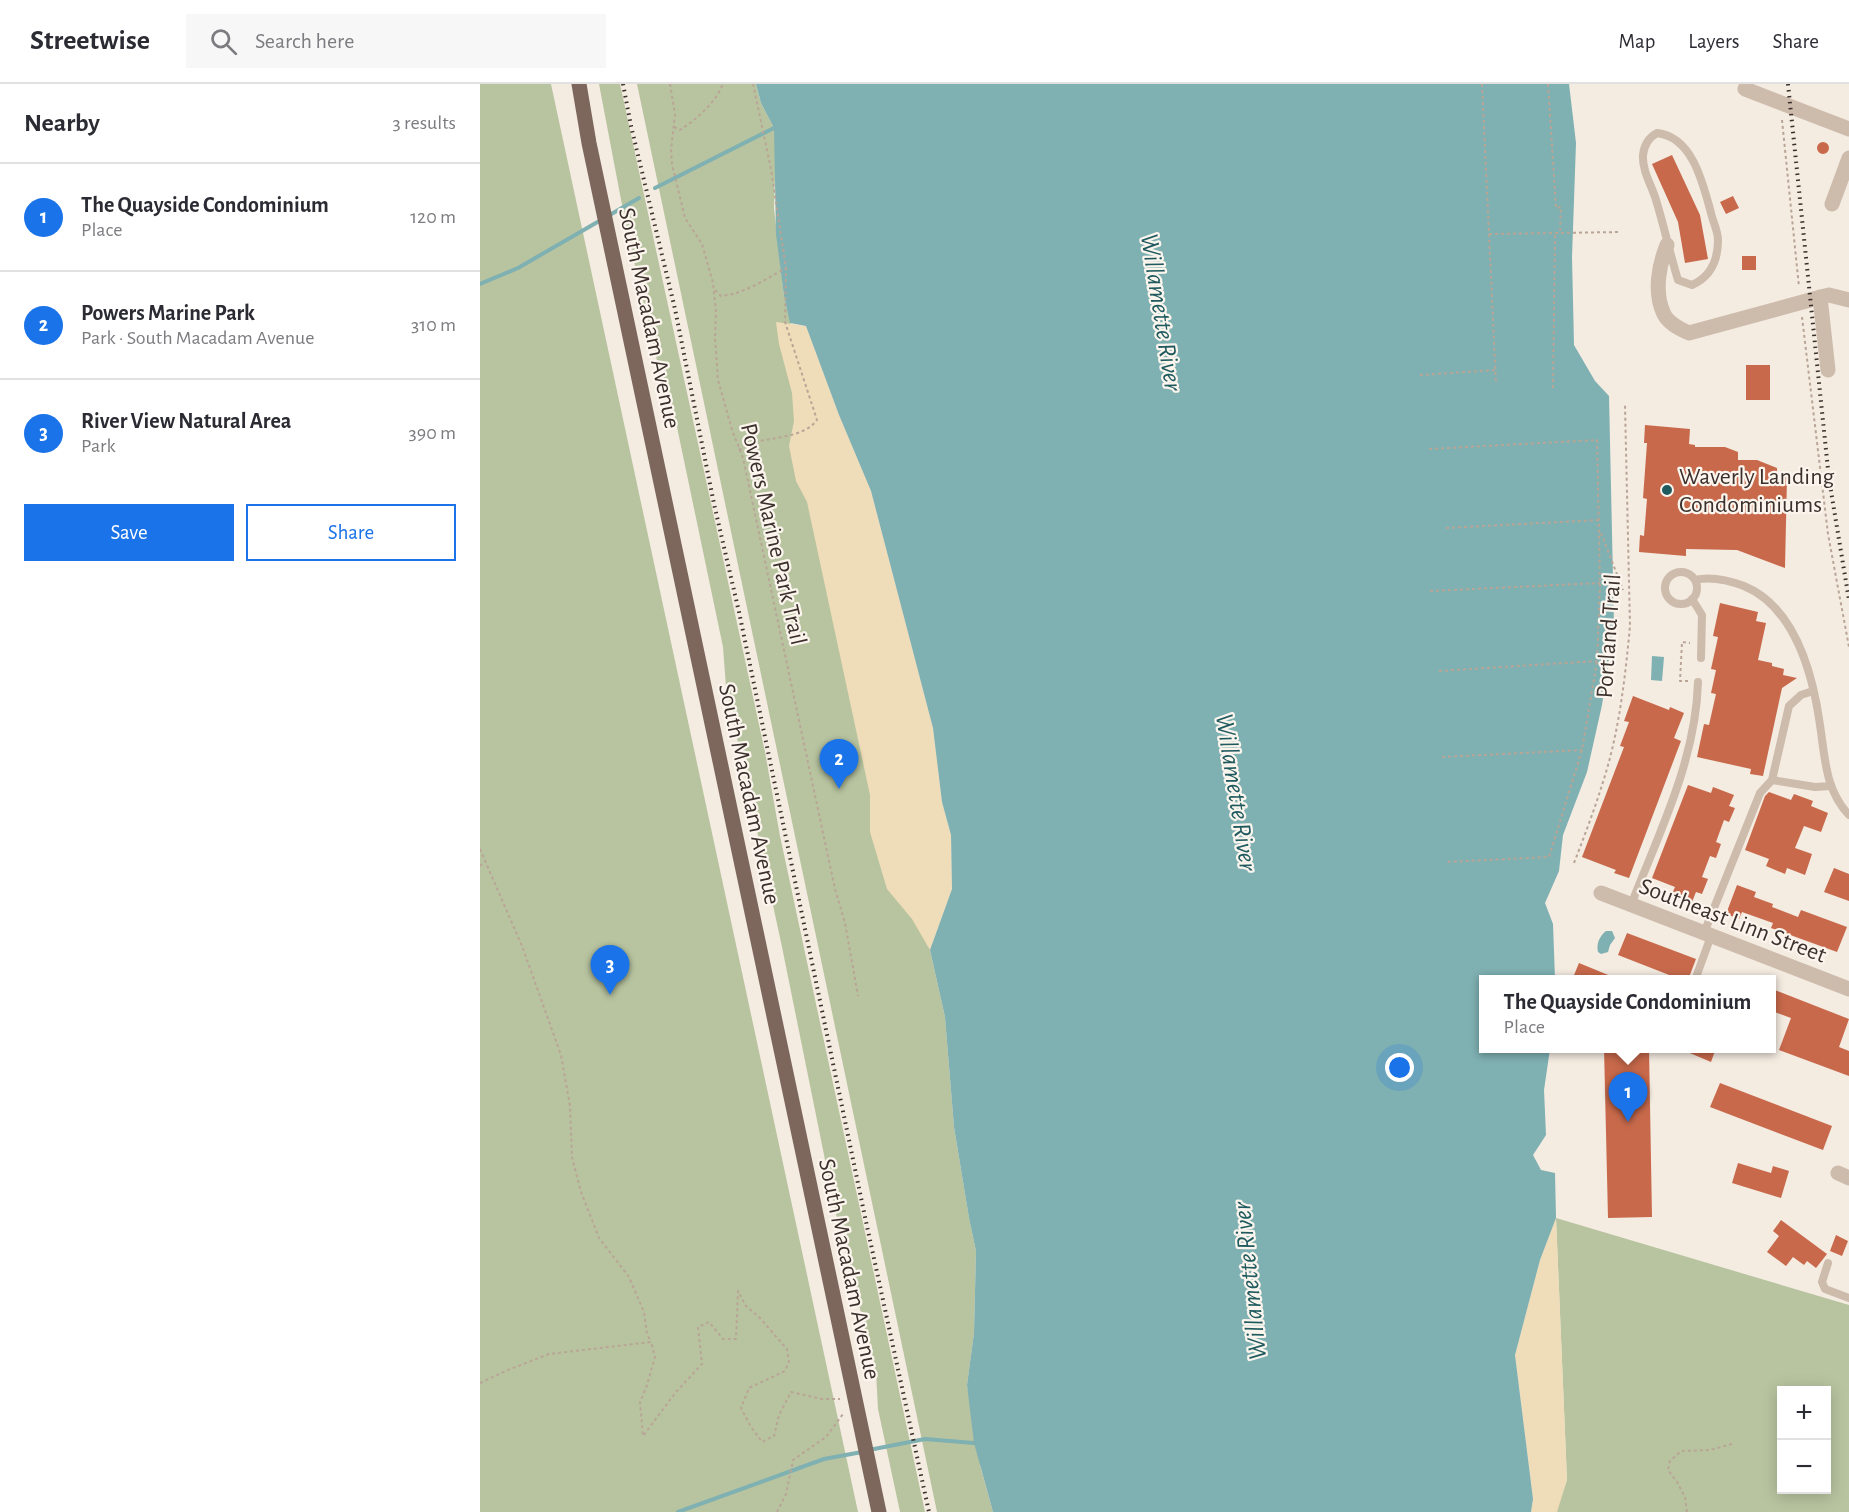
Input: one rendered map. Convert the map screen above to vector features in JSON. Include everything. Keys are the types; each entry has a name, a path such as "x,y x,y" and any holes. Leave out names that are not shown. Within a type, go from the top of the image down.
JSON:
{"main road":[{"name":"South Macadam Avenue","path":"579,84 589,142 879,1512"}],"street":[{"path":"1745,87 1849,129"},
{"path":"1832,204 1849,158"},
{"path":"1667,245 1661,262 1658,286 1663,313 1676,327 1689,333 1820,297 1829,296 1849,300"},
{"path":"1820,297 1828,370"},
{"name":"Southeast Linn Street","path":"1601,893 1849,989"}],"lane":[{"path":"1657,133 1675,138 1694,163 1705,191 1718,238 1712,267 1704,280 1692,285 1678,280 1667,245 1643,157 1646,144 1651,136 1657,133"},
{"path":"1677,573 1689,574 1695,580 1697,590 1692,599 1685,603 1673,601 1666,592 1667,580 1677,573"},
{"path":"1695,580 1709,578 1734,583 1756,591 1776,609 1794,637 1813,691 1826,773 1838,801 1849,815"},
{"path":"1692,599 1702,615 1701,658"},
{"path":"1631,905 1683,771 1692,733 1698,682"},
{"path":"1696,975 1708,934 1760,793 1772,780 1789,706 1801,695 1813,691"},
{"path":"1772,780 1815,787 1831,786"},
{"path":"1828,1263 1822,1282 1825,1289 1849,1298"}],"path":[{"name":"Powers Marine Park Trail","path":"670,84 675,108 671,150 675,175 686,218 702,244 714,288 717,374 743,458 835,889 845,923 858,996"},
{"path":"674,128 680,130 687,125 720,93 723,84"},
{"path":"739,450 750,443 785,437 813,425 817,420 785,322 786,268 771,169 753,84"},
{"path":"1482,84 1496,384"},
{"path":"1548,84 1556,208 1560,207 1560,233"},
{"path":"1783,124 1799,284"},
{"path":"1489,234 1621,232"},
{"path":"1553,388 1555,233"},
{"path":"714,288 721,296 730,295 755,285 786,268"},
{"path":"1802,318 1828,534 1849,646"},
{"path":"1420,375 1496,370"},
{"name":"Portland Trail","path":"1574,863 1603,784 1617,728 1627,662 1630,626 1625,405"},
{"path":"1429,450 1597,441 1600,583 1597,661 1582,750 1549,857 1445,862"},
{"path":"1446,528 1599,520"},
{"path":"1599,531 1623,590"},
{"path":"1430,591 1600,583"},
{"path":"1698,682 1680,681 1682,642 1702,643"},
{"path":"1439,671 1597,661"},
{"path":"1442,757 1582,750"},
{"path":"480,849 522,946 561,1055 570,1106 572,1157 581,1192 599,1238 628,1278 644,1312 647,1334 654,1357 640,1402 643,1436 676,1392 702,1364 698,1327 709,1322 723,1339 736,1339 738,1291 746,1306 759,1317 787,1349 789,1361 785,1371 749,1388 741,1408 762,1442 774,1436 778,1415 791,1392 822,1400 855,1399"},
{"path":"480,866 486,861"},
{"path":"480,1383 549,1354 651,1342"},
{"path":"777,1512 786,1494 793,1460 826,1437 855,1399"},
{"path":"1687,1512 1684,1497 1668,1470 1670,1461 1681,1451 1710,1450 1732,1444"}],"green space":[{"path":"480,84 551,84 858,1512 480,1512"},
{"path":"599,84 620,84 765,752 780,836 925,1512 900,1512 878,1409 876,1372 836,1214 726,687 723,647 673,408 665,395 627,231"},
{"path":"637,84 756,84 761,103 774,128 776,145 774,208 784,296 938,924 930,950 945,1017 954,1127 976,1251 974,1333 967,1385 981,1469 993,1512 937,1512"},
{"path":"1556,1218 1849,1305 1849,1512 1555,1512 1567,1480"}],"sand":[{"path":"776,322 806,326 839,415 871,491 933,728 942,802 951,835 952,889 930,950 912,919 887,889 870,832 870,795 807,502 796,481 789,446 794,421 792,393 779,344"},
{"path":"1556,1218 1567,1480 1557,1512 1531,1512 1533,1499 1515,1355 1540,1260"}],"water":[{"name":"Willamette River","path":"756,84 1569,84 1576,143 1572,257 1574,345 1595,381 1609,396 1614,625 1602,705 1587,772 1563,835 1559,871 1545,903 1553,924 1555,975 1479,975 1479,1053 1549,1053 1544,1090 1546,1135 1533,1155 1541,1170 1555,1173 1556,1218 1540,1260 1515,1355 1533,1499 1531,1512 993,1512 974,1443 967,1385 974,1333 976,1251 954,1127 945,1017 930,950 952,889 951,835 942,802 933,728 871,491 839,415 806,326 790,323 776,234 774,128 761,103"},
{"path":"1652,656 1664,657 1662,681 1651,680"},
{"path":"1606,931 1612,931 1615,938 1608,952 1601,954 1598,952 1598,943"}],"building":[{"path":"1823,142 1829,148 1823,154 1817,148"},
{"path":"1672,155 1700,215 1708,259 1685,263 1678,222 1652,164"},
{"path":"1733,196 1739,208 1726,214 1720,202"},
{"path":"1742,256 1756,256 1756,270 1742,270"},
{"path":"1746,365 1770,365 1770,400 1746,400"},
{"path":"1645,425 1690,429 1689,444 1695,447 1725,447 1738,452 1738,460 1757,460 1777,468 1777,477 1787,477 1785,568 1737,550 1686,549 1686,556 1639,552 1640,535 1644,536 1647,499 1643,498 1647,443 1644,443"},
{"path":"1720,603 1758,612 1756,621 1766,623 1758,660 1784,669 1783,675 1797,678 1782,688 1763,776 1750,774 1751,769 1697,757 1704,724 1709,725 1716,694 1711,693 1716,670 1711,669 1718,637 1713,636"},
{"path":"1633,696 1669,710 1670,707 1684,713 1674,738 1681,741 1629,878 1614,873 1616,870 1582,857 1624,747 1620,746 1629,722 1624,721"},
{"path":"1688,785 1711,793 1713,787 1734,795 1729,806 1735,808 1729,822 1724,820 1716,842 1721,844 1716,858 1710,856 1702,877 1708,879 1702,894 1696,892 1692,902 1672,894 1675,887 1652,878"},
{"path":"1769,792 1791,800 1794,794 1813,801 1811,806 1828,813 1821,832 1804,826 1795,848 1812,854 1805,875 1787,868 1785,874 1766,866 1769,859 1745,850 1765,796"},
{"path":"1834,868 1849,874 1849,901 1824,892"},
{"path":"1737,885 1756,892 1754,897 1773,904 1772,907 1798,917 1801,910 1847,927 1837,952 1771,928 1773,923 1742,912 1739,919 1726,914"},
{"path":"1627,933 1696,959 1690,975 1669,975 1618,955"},
{"path":"1579,963 1608,975 1574,975"},
{"path":"1776,991 1849,1019 1839,1047 1849,1051 1849,1076 1779,1050 1791,1018 1776,1012"},
{"path":"1604,1053 1649,1053 1652,1217 1608,1218"},
{"path":"1690,1053 1714,1053 1711,1062"},
{"path":"1720,1083 1832,1126 1823,1150 1710,1107"},
{"path":"1738,1163 1771,1173 1773,1166 1789,1171 1781,1198 1732,1183"},
{"path":"1781,1220 1827,1254 1816,1268 1807,1261 1804,1265 1793,1257 1786,1266 1767,1252 1779,1236 1773,1231"},
{"path":"1836,1235 1848,1241 1842,1256 1830,1251"}],"waterway":[{"path":"655,188 774,128"},
{"path":"608,216 639,198"},
{"path":"480,284 518,268 601,220"},
{"path":"869,1450 925,1439 974,1443"},
{"path":"678,1512 824,1459 862,1452"}],"railway":[{"path":"623,84 675,309 714,504 739,612 929,1512"},
{"path":"1788,84 1829,479 1849,600"}],"place":[{"name":"Waverly Landing Condominiums","path":"1667,490"},
{"name":"Powers Marine Park","path":"839,789"},
{"name":"River View Natural Area","path":"610,995"},
{"name":"The Quayside Condominium","path":"1628,1122"}]}
